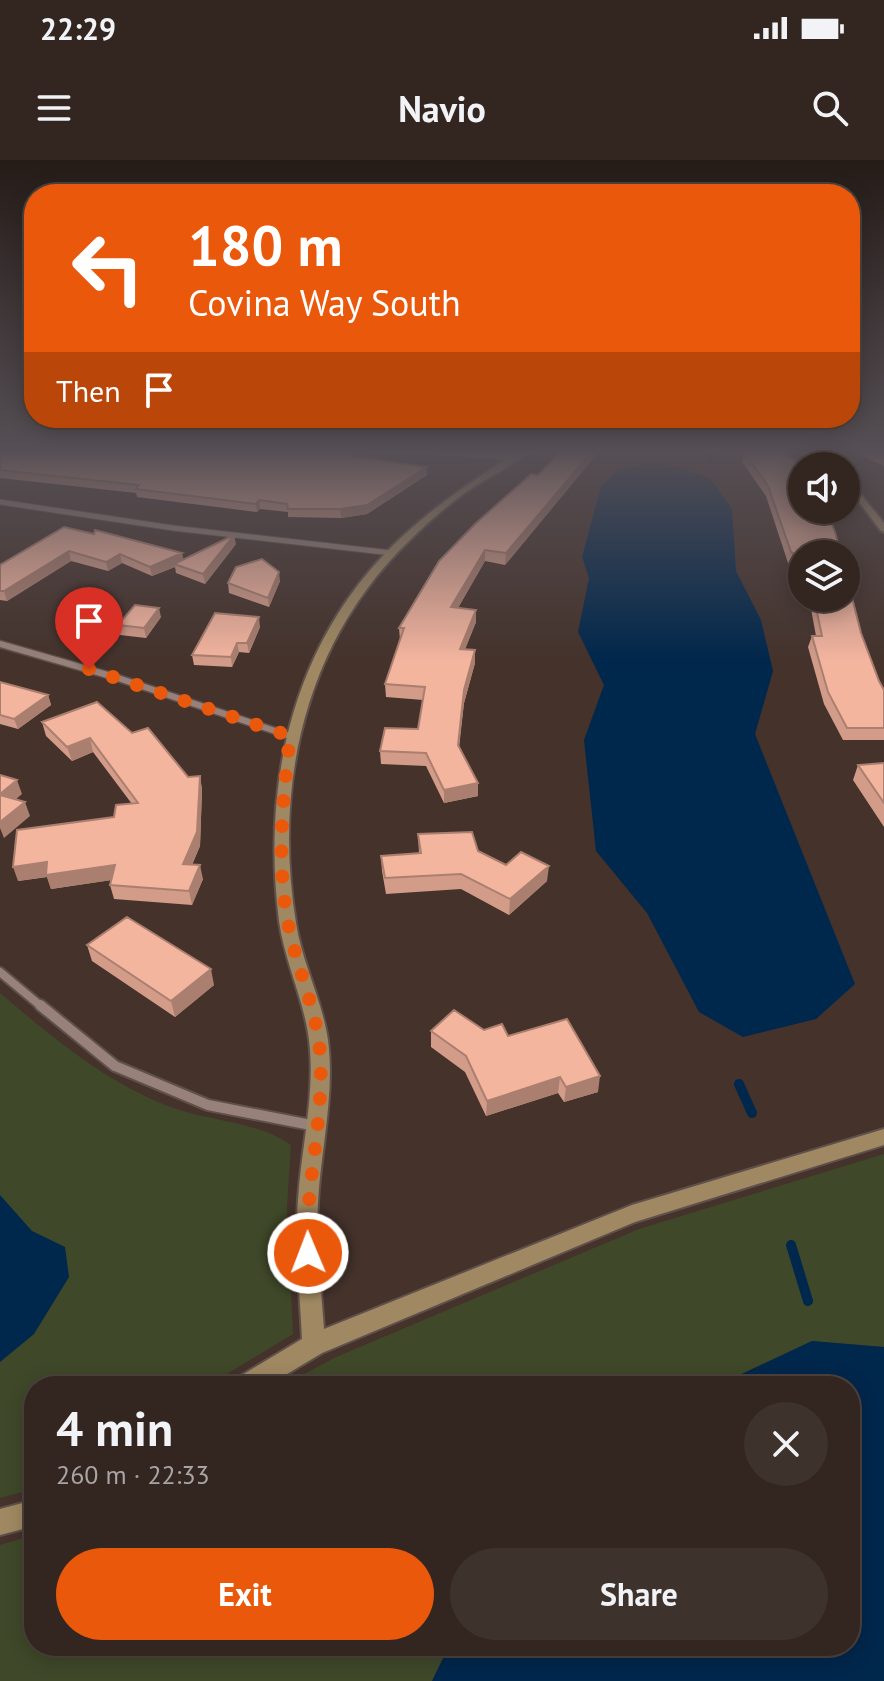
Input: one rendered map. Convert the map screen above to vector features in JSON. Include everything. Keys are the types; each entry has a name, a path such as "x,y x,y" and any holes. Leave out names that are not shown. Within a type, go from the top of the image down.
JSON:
{"street":[{"path":"122,520 392,553"},
{"path":"314,1345 306,1223 317,1127 320,1052 287,922 280,827 290,736 308,678 334,626 360,588 428,520"},
{"path":"0,644 118,678 290,736"},
{"path":"0,972 115,1066 208,1105 317,1127"},
{"path":"262,1376 314,1345 632,1214 884,1137"},
{"path":"0,1522 24,1516"}],"green space":[{"path":"0,993 80,1057 122,1084 168,1106 247,1126 291,1145 287,1207 293,1334 224,1376 24,1376 24,1492 0,1498"},
{"path":"884,1154 884,1347 812,1341 737,1376 301,1376 336,1357 639,1229"},
{"path":"24,1538 24,1656 444,1656 432,1681 0,1681 0,1545"}],"water":[{"path":"592,520 733,520 736,571 761,620 773,671 755,734 855,984 816,1019 743,1037 699,1012 647,913 596,851 584,740 604,685 578,632 589,578 582,557"},
{"path":"0,1195 32,1231 65,1247 69,1277 34,1334 0,1362"},
{"path":"812,1341 884,1347 884,1681 432,1681 444,1656 860,1656 860,1376 737,1376"}],"building":[{"path":"480,520 534,520 506,553 485,550 451,607 476,610 460,649 475,650 464,690 458,745 478,783 444,790 426,753 380,751 385,728 418,729 425,687 385,684 404,628 399,628 439,561"},
{"path":"780,520 788,520 788,524 832,524 837,540 788,540 788,543"},
{"path":"64,527 94,534 95,530 182,553 150,567 120,554 106,562 69,551 0,591 0,565"},
{"path":"234,535 203,574 174,564"},
{"path":"262,559 279,572 268,598 228,583 236,567"},
{"path":"135,605 159,608 144,628 118,625"},
{"path":"817,612 856,612 884,690 884,728 847,728 828,692 812,636 822,636"},
{"path":"215,613 259,617 247,643 237,643 231,657 192,655"},
{"path":"0,682 48,695 14,719 0,715"},
{"path":"97,702 132,733 148,728 188,777 200,776 197,832 183,864 200,865 189,891 110,885 115,865 46,875 47,862 13,867 17,830 114,817 116,805 138,803 90,738 67,747 42,722"},
{"path":"884,763 884,803 858,765"},
{"path":"0,775 17,780 0,794"},
{"path":"0,795 25,802 0,822"},
{"path":"472,832 478,851 506,865 521,852 549,866 510,899 461,874 385,878 381,856 421,853 418,834"},
{"path":"127,917 211,969 171,1001 87,945"},
{"path":"454,1010 484,1030 502,1024 508,1036 567,1019 600,1076 566,1087 560,1077 487,1101 466,1056 431,1031"}],"waterway":[{"path":"739,1084 752,1113"},
{"path":"791,1245 808,1301"}],"route":[{"path":"89,669 290,736 280,827 287,922 320,1052 317,1127 306,1223 308,1253"}]}
